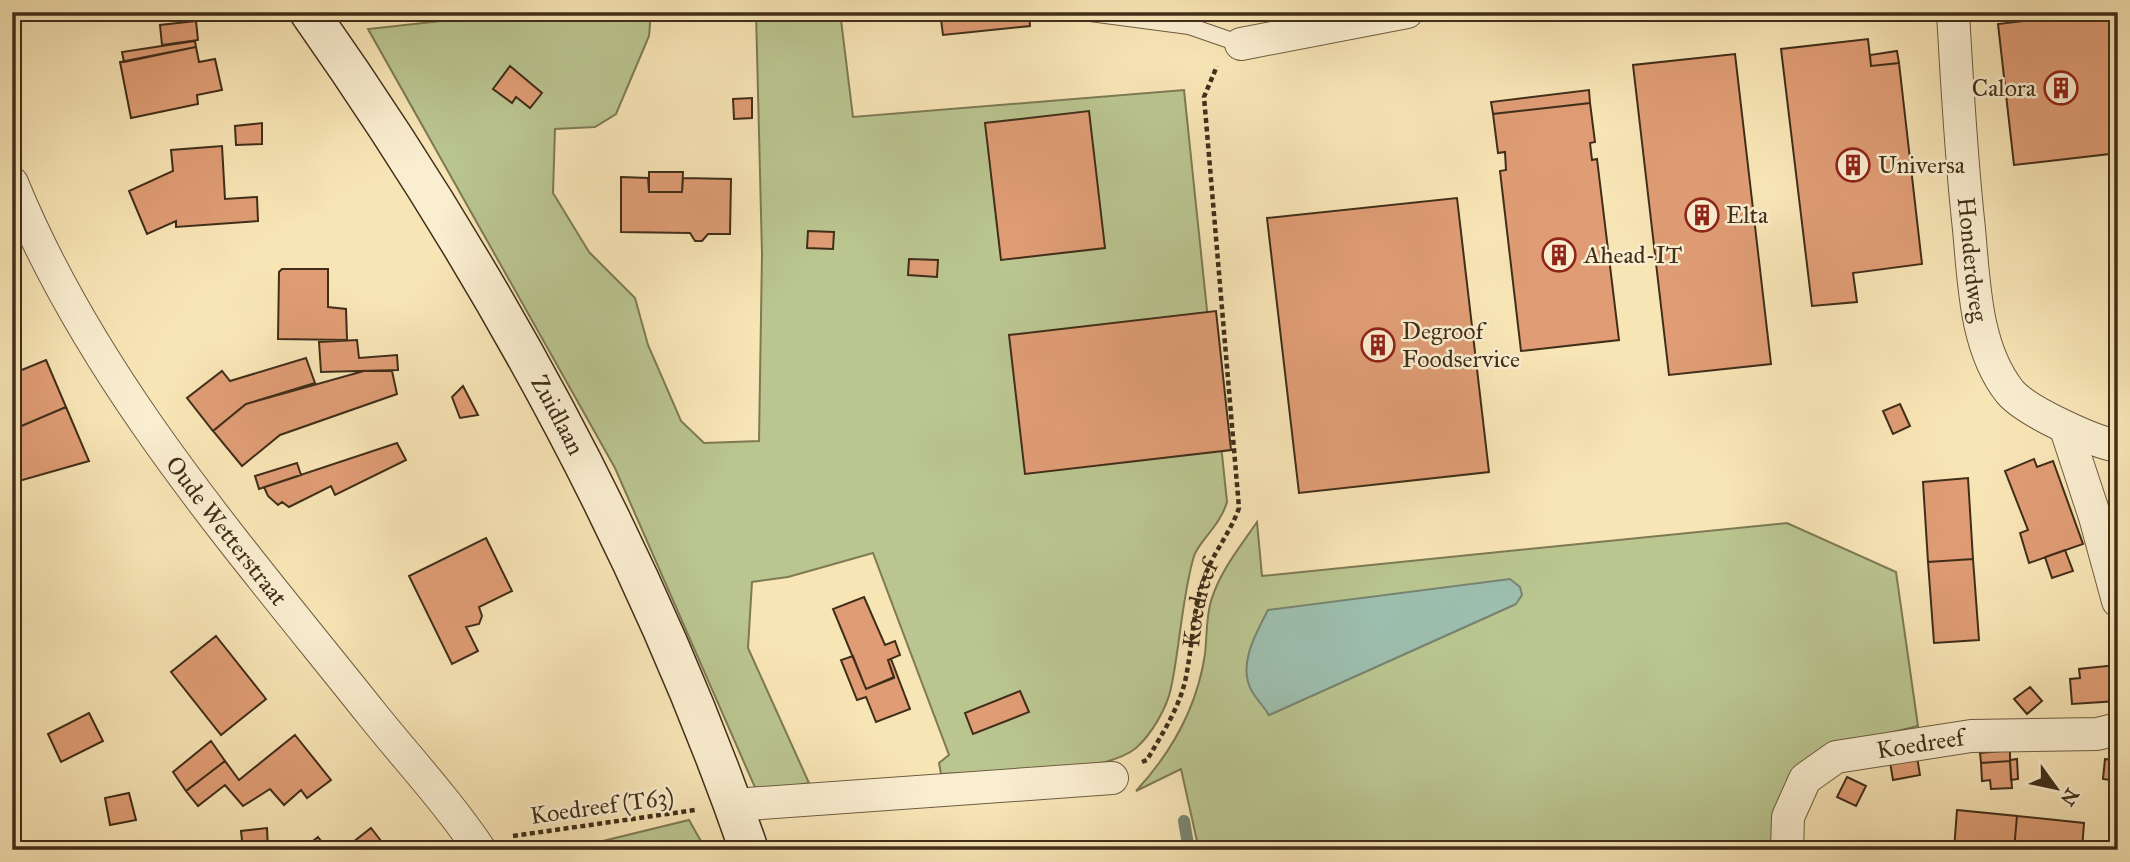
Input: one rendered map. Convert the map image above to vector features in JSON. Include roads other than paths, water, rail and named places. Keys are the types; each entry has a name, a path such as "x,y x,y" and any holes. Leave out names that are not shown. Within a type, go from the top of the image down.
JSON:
{"main road":[{"name":"Zuidlaan","path":"309,12 461,244 567,427 645,585 734,805 749,850"}],"street":[{"path":"1241,44 1406,12"},
{"name":"Honderdweg","path":"1953,12 1961,159 1978,311 1991,355 2011,393 2066,429 2111,445"},
{"name":"Oude Wetterstraat","path":"12,183 51,270 82,327 201,499 477,846"},
{"path":"2066,429 2095,517 2118,601"},
{"name":"Koedreef","path":"1787,850 1788,817 1805,779 1836,757 1971,736 2097,734 2118,729"},
{"path":"734,805 1112,778"}],"lane":[{"path":"1083,12 1189,26 1241,44"}],"waterway":[{"path":"1184,821 1189,850"}],"place":[{"name":"Calora","path":"2061,88"},
{"name":"Universa","path":"1853,165"},
{"name":"Elta","path":"1702,215"},
{"name":"Ahead-IT","path":"1559,255"},
{"name":"Degroof Foodservice","path":"1378,345"}]}
